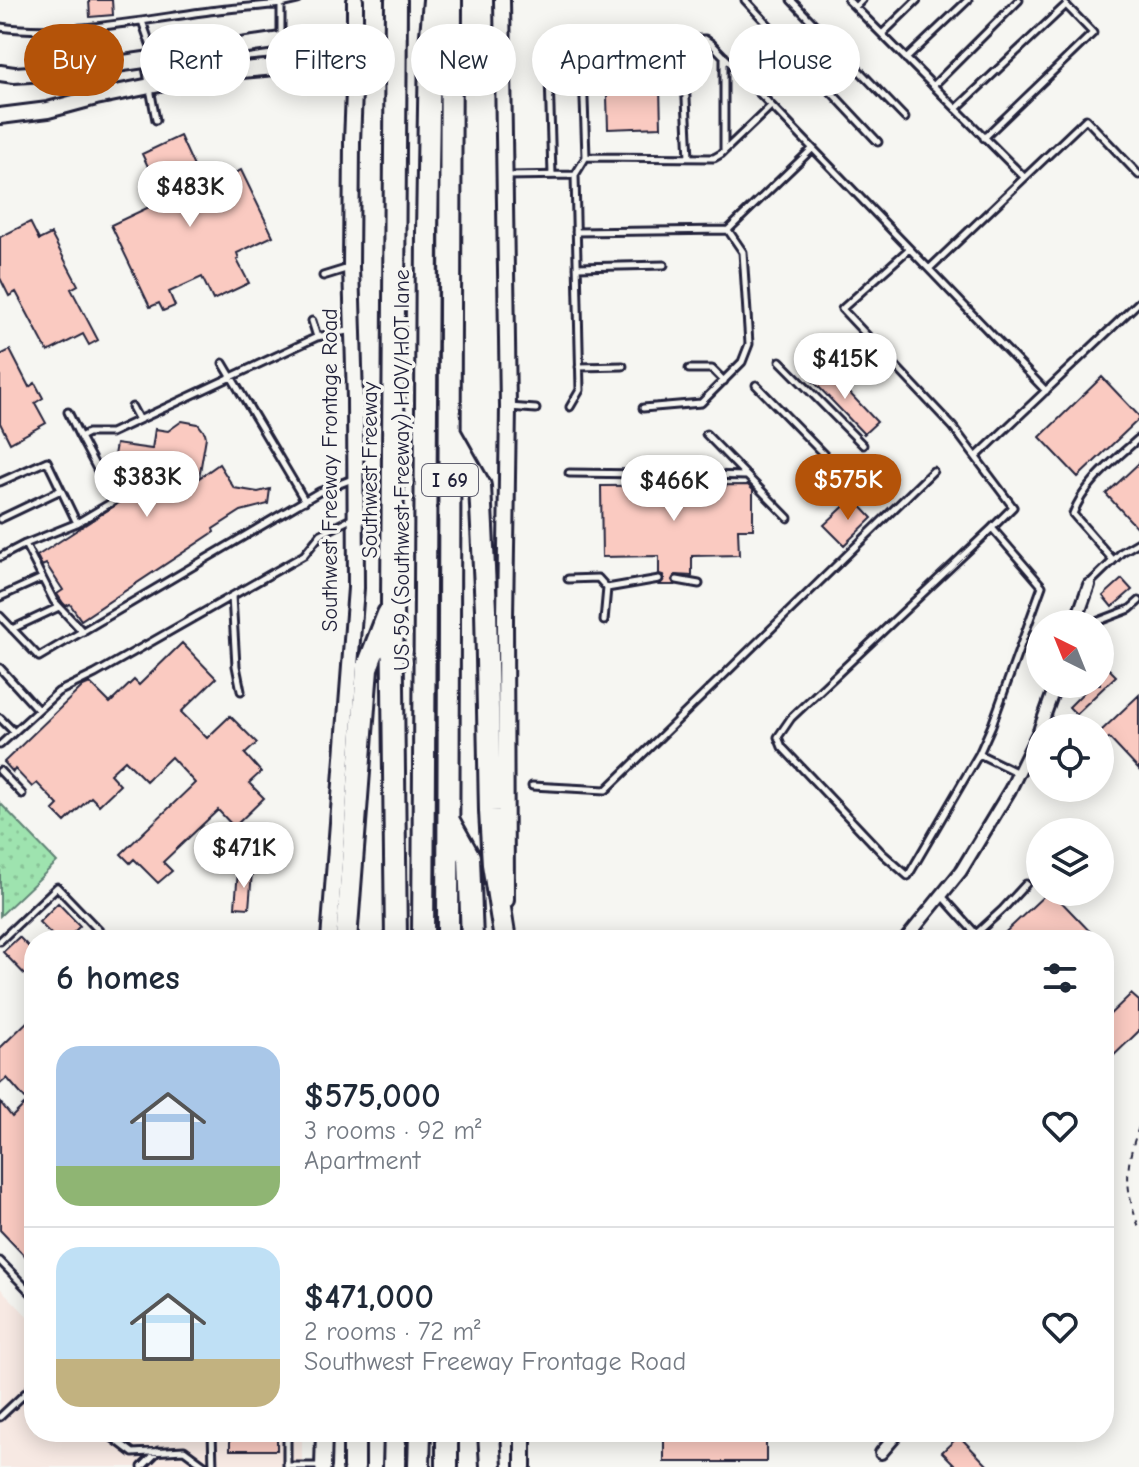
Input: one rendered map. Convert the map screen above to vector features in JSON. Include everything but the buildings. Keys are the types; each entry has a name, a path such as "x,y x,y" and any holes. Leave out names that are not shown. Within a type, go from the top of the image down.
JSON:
{"highway":[{"name":"Southwest Freeway","path":"396,0 392,603 396,930"},
{"name":"US 59 (Southwest Freeway) HOV/HOT lane","path":"423,930 431,0"},
{"name":"I 69","path":"448,930 451,0"},
{"path":"450,432 480,486 490,811 493,864 504,930"},
{"path":"347,930 367,668 392,603"},
{"path":"448,820 469,857 472,930"},
{"path":"354,1442 354,1467"},
{"path":"394,1467 395,1442"},
{"path":"419,1467 420,1442"},
{"path":"447,1442 447,1467"}],"main road":[{"name":"Southwest Freeway Frontage Road","path":"355,0 356,24"},
{"path":"502,0 508,407 506,930"},
{"path":"0,73 62,72 140,61"},
{"path":"0,116 48,110 140,87"},
{"name":"Southwest Freeway Frontage Road","path":"330,930 356,588 351,267 354,96"},
{"path":"323,1466 324,1442"},
{"path":"523,1442 523,1467"}],"street":[{"path":"1080,610 1089,585"},
{"path":"913,930 961,871 1010,790 1026,757"},
{"path":"881,1453 890,1442"}],"lane":[{"path":"0,27 16,30 65,28 298,0"},
{"path":"745,0 878,142"},
{"path":"791,0 905,118"},
{"path":"848,0 1024,177"},
{"path":"855,7 862,0"},
{"path":"882,34 917,0"},
{"path":"906,59 968,0"},
{"path":"933,86 1019,0"},
{"path":"281,4 281,24"},
{"path":"956,109 1066,5 1093,33 984,138"},
{"path":"713,46 1046,391"},
{"path":"724,56 724,151"},
{"path":"152,96 156,120"},
{"path":"550,96 552,175"},
{"path":"570,407 580,390 575,175 586,157 584,96"},
{"path":"686,96 689,158"},
{"path":"586,157 714,158 771,106"},
{"path":"929,269 1086,119 1139,175"},
{"path":"576,232 728,230 812,149"},
{"path":"504,176 575,175"},
{"path":"643,408 701,403 742,362 749,344 743,252 728,230"},
{"path":"909,249 842,309 936,408 1013,507 791,718 778,737 782,747 883,854 908,876 979,754 1042,586 992,528"},
{"path":"577,267 664,265"},
{"path":"323,276 351,267"},
{"path":"976,457 1139,302"},
{"path":"312,321 317,337"},
{"path":"80,437 88,433 111,433 317,337 353,330"},
{"path":"780,361 863,445"},
{"path":"223,363 305,501"},
{"path":"579,367 623,366"},
{"path":"689,369 712,369 724,381"},
{"path":"756,385 838,469"},
{"path":"132,407 139,420"},
{"path":"508,407 536,409"},
{"path":"0,557 77,523 114,501 68,412"},
{"path":"706,434 788,518"},
{"path":"1113,560 1073,514 1078,502 1104,469 1139,438"},
{"path":"0,482 47,461 77,523"},
{"path":"532,786 606,790 933,471"},
{"path":"569,473 647,474"},
{"path":"666,474 747,476"},
{"path":"0,616 39,657 319,492 355,477"},
{"path":"0,519 61,490"},
{"path":"0,745 58,692 304,555 321,534 356,517"},
{"path":"1089,585 1122,552 1139,542"},
{"path":"25,544 54,601 83,632"},
{"path":"0,597 42,578"},
{"path":"568,579 598,578 607,588 604,621"},
{"path":"607,588 659,579"},
{"path":"677,580 699,584"},
{"path":"232,596 236,666 241,691"},
{"path":"1114,615 1130,609 1139,601"},
{"path":"12,629 59,607"},
{"path":"0,668 38,710"},
{"path":"0,718 14,732"},
{"path":"979,754 1018,773"},
{"path":"0,771 22,794"},
{"path":"980,930 1026,884"},
{"path":"0,941 57,887 98,930"},
{"path":"941,895 972,930"},
{"path":"0,1261 24,1286"},
{"path":"0,1417 24,1394"},
{"path":"118,1442 133,1453 184,1450 210,1467 211,1442"},
{"path":"287,1442 287,1466"},
{"path":"142,1467 158,1451"},
{"path":"278,1467 323,1466"}],"path":[{"path":"1139,1127 1128,1165 1129,1197 1139,1227"}],"shaded area":[{"path":"0,1288 24,1313 24,1442 302,1442 302,1467 0,1467"}],"green space":[{"path":"0,803 57,862 0,916"}]}
